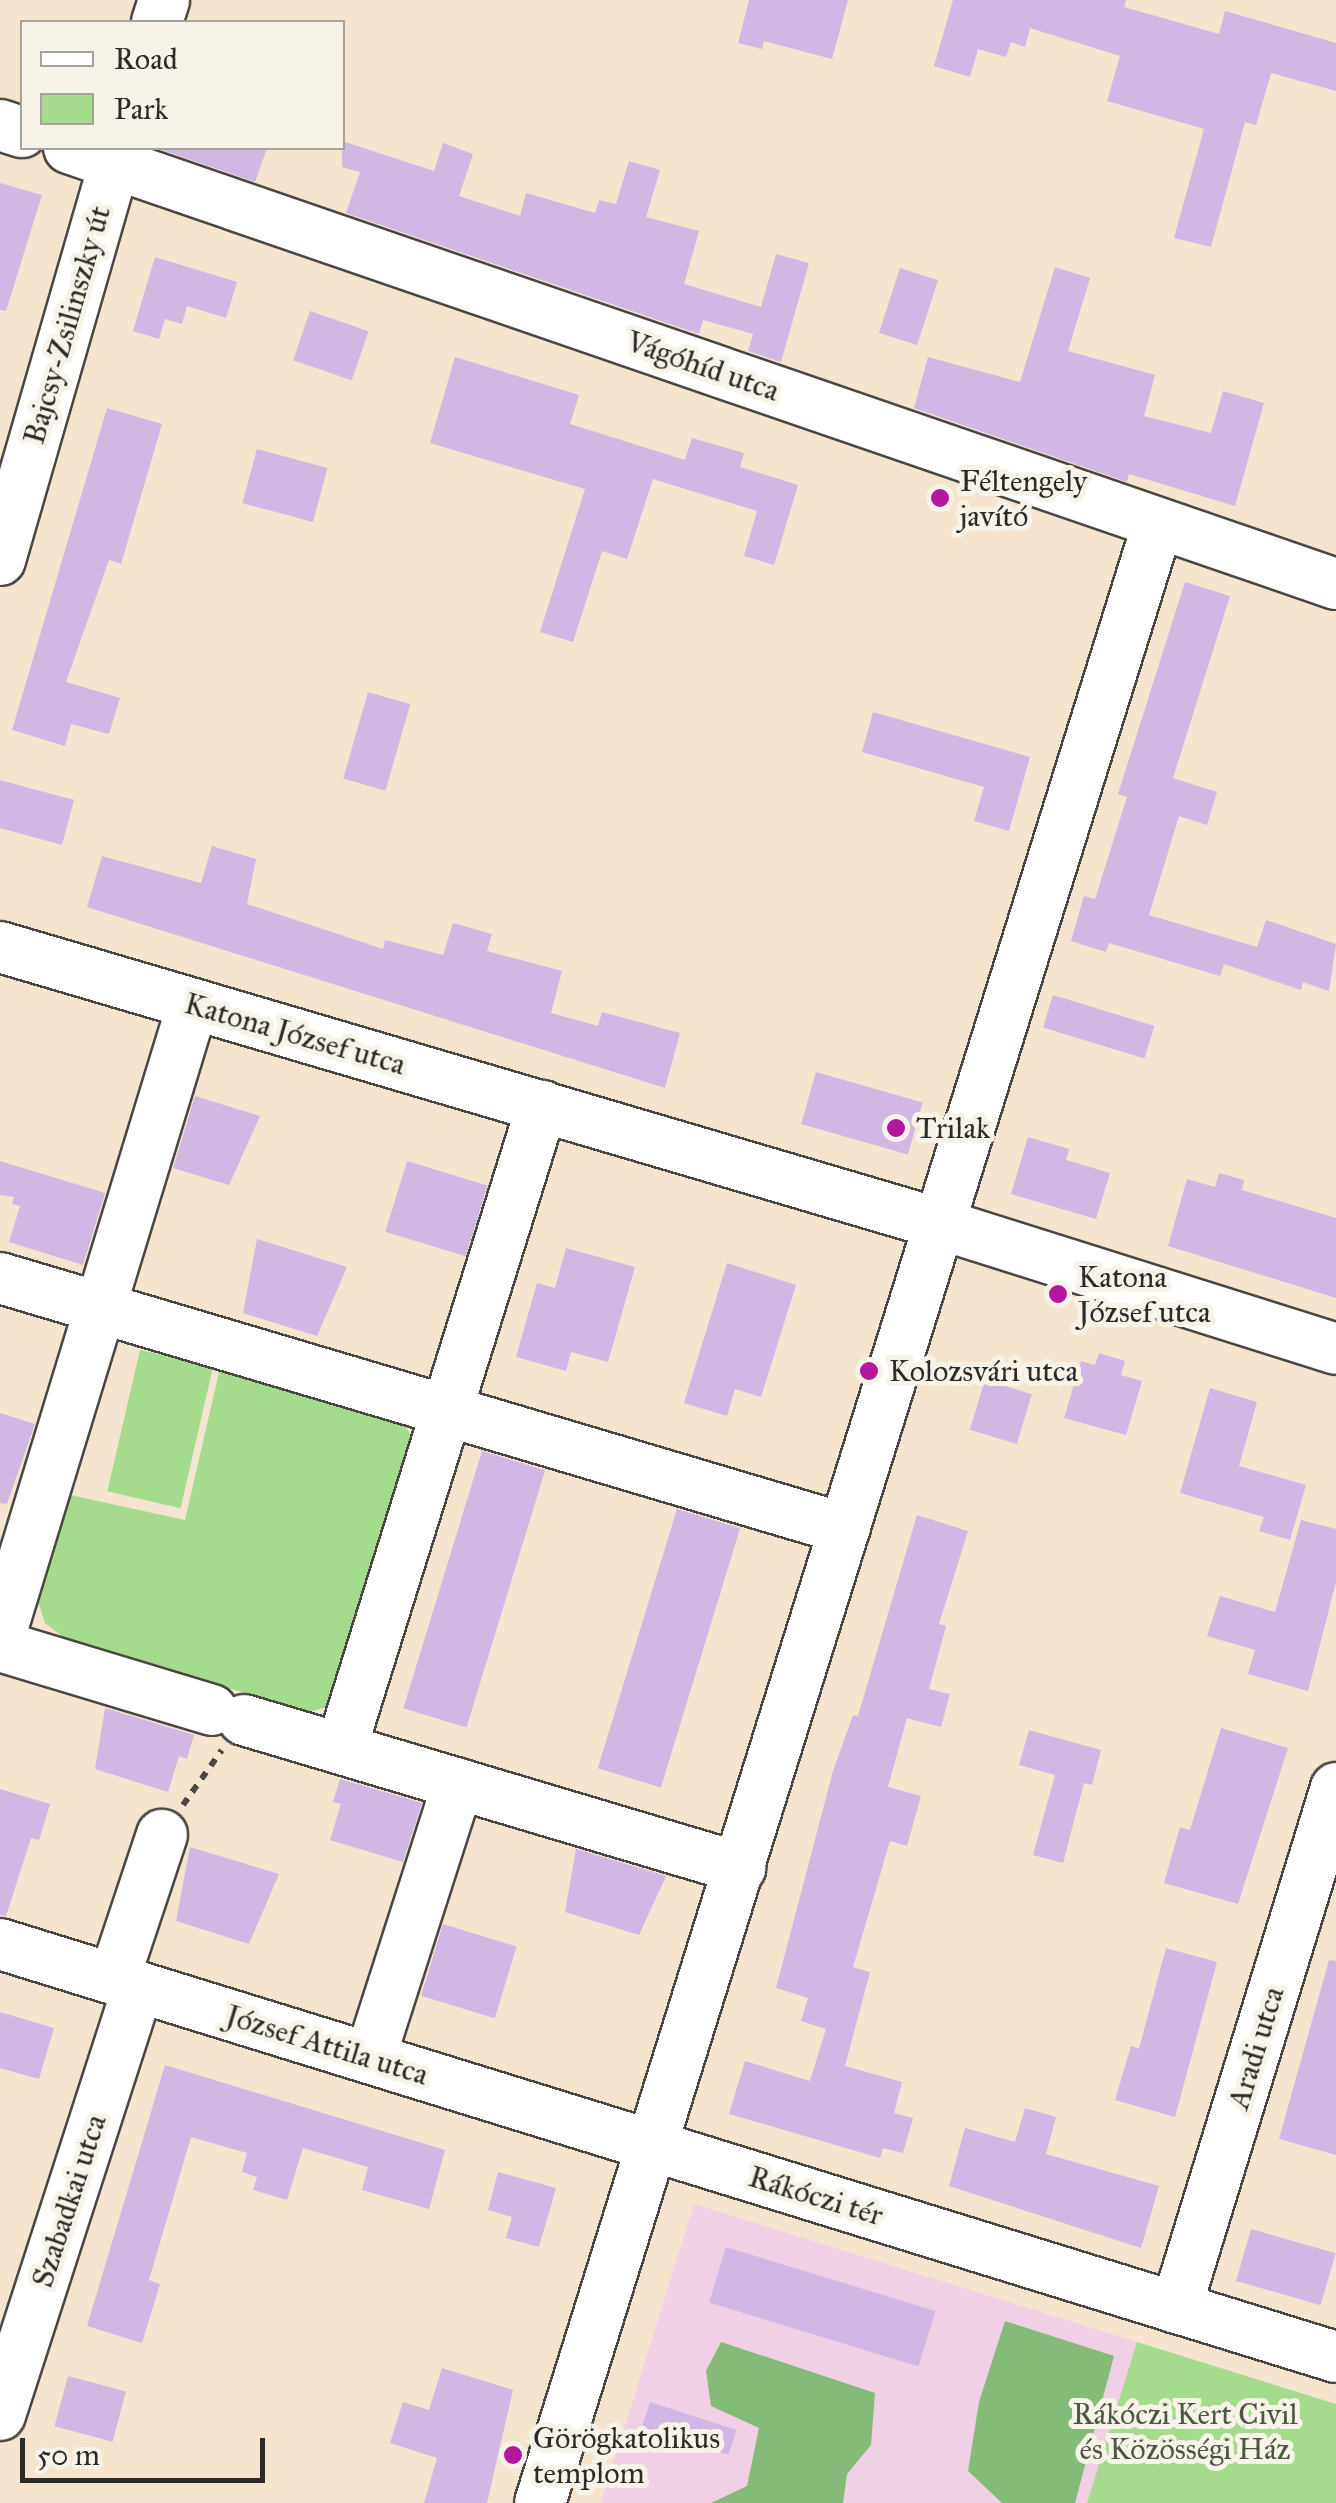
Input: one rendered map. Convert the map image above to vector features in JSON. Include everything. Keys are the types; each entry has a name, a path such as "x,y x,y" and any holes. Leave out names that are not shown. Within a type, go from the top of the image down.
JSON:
{"street":[{"name":"Vágóhíd utca","path":"101,152 1336,584"},
{"name":"Bajcsy-Zsilinszky út","path":"0,560 101,152"},
{"path":"540,2503 1158,524"},
{"name":"Katona József utca","path":"0,947 940,1224 1336,1350"},
{"path":"0,1636 193,1004"},
{"path":"341,1749 542,1106"},
{"path":"0,1278 335,1389 446,1411 845,1530"},
{"path":"0,1646 740,1868"},
{"path":"370,2058 458,1784"},
{"name":"Aradi utca","path":"1176,2308 1336,1788"},
{"name":"Szabadkai utca","path":"0,2415 126,1983 162,1834"},
{"name":"József Attila utca","path":"0,1944 654,2146"},
{"name":"Rákóczi tér","path":"654,2146 1336,2357"}],"path":[{"path":"162,1834 228,1715"}],"shaded area":[{"path":"694,2204 1137,2342 1087,2503 601,2503"}],"green space":[{"path":"140,1350 213,1367 180,1508 107,1491"},
{"path":"220,1368 401,1419 417,1446 330,1706 309,1712 67,1640 45,1623 38,1601 70,1495 185,1520"},
{"path":"1005,2321 1114,2356 1075,2503 1002,2503 968,2471 979,2402"},
{"path":"721,2342 875,2393 871,2445 847,2474 843,2503 711,2503 747,2486 759,2428 711,2406 706,2371"},
{"name":"Rákóczi Kert Civil és Közösségi Ház","path":"1137,2342 1336,2404 1336,2503 1087,2503"}],"building":[{"path":"749,0 848,0 832,59 764,41 762,49 738,43"},
{"path":"953,0 1126,0 1124,7 1219,34 1225,11 1336,43 1336,91 1271,73 1256,125 1245,122 1211,247 1174,238 1204,129 1107,101 1120,56 1030,28 1025,47 1011,42 1006,57 978,49 970,77 934,66"},
{"path":"345,142 434,171 443,143 473,154 459,196 520,216 526,193 595,213 599,200 616,204 629,161 660,170 646,217 699,231 684,284 761,307 776,254 809,263 781,362 748,351 753,334 703,320 699,334 346,213 360,172 342,167"},
{"path":"162,150 266,150 255,182"},
{"path":"0,183 42,195 6,311 0,310"},
{"path":"155,257 237,282 226,318 187,306 182,324 165,319 159,339 133,331"},
{"path":"1055,267 1090,278 1068,351 1155,375 1144,416 1211,433 1223,391 1264,403 1235,506 1129,474 1127,482 914,408 928,357 1020,382"},
{"path":"900,268 938,280 917,345 879,333"},
{"path":"310,311 369,331 352,380 293,360"},
{"path":"455,357 579,395 570,424 685,460 692,438 744,453 740,467 798,485 774,565 744,556 757,511 653,479 627,559 602,551 573,642 540,632 585,489 430,443"},
{"path":"107,408 162,424 121,564 109,560 66,682 120,698 109,734 71,724 65,746 12,730"},
{"path":"257,449 328,468 313,522 243,503"},
{"path":"1185,582 1230,596 1173,778 1217,792 1207,825 1179,816 1149,915 1257,947 1266,920 1336,944 1329,991 1303,982 1301,990 1224,964 1220,976 1109,943 1106,952 1071,941 1084,896 1095,899 1127,797 1118,794"},
{"path":"368,692 410,704 385,791 343,779"},
{"path":"873,712 1030,757 1009,831 974,821 984,787 862,752"},
{"path":"0,780 74,800 62,845 0,828"},
{"path":"212,846 256,859 247,904 383,949 385,940 443,955 453,923 492,934 487,951 562,971 551,1013 598,1026 602,1012 680,1033 665,1088 87,907 102,856 201,883"},
{"path":"1053,995 1154,1026 1144,1059 1043,1028"},
{"path":"816,1072 923,1103 908,1155 801,1124"},
{"path":"195,1096 260,1116 229,1185 173,1168"},
{"path":"1028,1137 1069,1149 1066,1160 1110,1173 1096,1219 1011,1194"},
{"path":"0,1161 105,1193 83,1265 9,1242 20,1206 12,1204 14,1197 0,1195"},
{"path":"407,1161 487,1186 466,1256 385,1232"},
{"path":"1219,1173 1244,1180 1242,1190 1336,1218 1336,1298 1168,1246 1187,1179 1215,1187"},
{"path":"257,1239 347,1267 317,1336 243,1313"},
{"path":"566,1248 635,1267 608,1362 571,1352 566,1371 516,1357 537,1283 555,1288"},
{"path":"727,1263 796,1285 761,1397 735,1389 727,1416 684,1403"},
{"path":"1099,1353 1125,1361 1121,1375 1142,1381 1126,1435 1064,1418 1081,1361 1095,1365"},
{"path":"985,1380 1032,1394 1017,1444 970,1430"},
{"path":"1210,1388 1257,1402 1239,1466 1306,1485 1290,1540 1259,1531 1264,1517 1180,1493"},
{"path":"0,1413 35,1424 7,1504 0,1503"},
{"path":"482,1451 545,1470 466,1728 403,1708"},
{"path":"677,1509 740,1528 661,1787 598,1768"},
{"path":"917,1515 968,1531 939,1624 946,1626 929,1689 950,1694 941,1727 907,1718 888,1787 921,1796 907,1846 890,1841 853,1967 870,1972 845,2066 902,2082 894,2113 913,2118 903,2153 883,2148 880,2158 729,2114 745,2061 810,2081 826,2029 801,2021 808,1998 776,1988 833,1771 853,1715 858,1716"},
{"path":"1301,1520 1336,1529 1336,1582 1308,1691 1248,1674 1255,1650 1207,1636 1220,1596 1275,1612"},
{"path":"105,1708 194,1735 187,1759 179,1756 168,1792 95,1769"},
{"path":"1221,1728 1288,1748 1238,1904 1164,1883 1180,1827 1190,1830"},
{"path":"1029,1730 1101,1750 1092,1785 1084,1783 1063,1863 1033,1855 1055,1775 1019,1765"},
{"path":"340,1779 422,1803 403,1862 330,1840 341,1804 333,1802"},
{"path":"0,1789 50,1804 39,1840 31,1838 6,1916 0,1915"},
{"path":"190,1847 279,1874 249,1944 176,1921"},
{"path":"576,1849 666,1876 639,1935 565,1912"},
{"path":"443,1924 517,1947 495,2018 421,1996"},
{"path":"1166,1948 1217,1962 1175,2117 1115,2100 1131,2046 1139,2049"},
{"path":"1329,1960 1336,1961 1336,2155 1279,2139"},
{"path":"0,2012 54,2028 39,2079 0,2068"},
{"path":"165,2065 445,2150 429,2209 362,2190 368,2167 303,2148 287,2200 253,2190 257,2177 242,2172 247,2153 191,2137 149,2280 160,2284 142,2343 87,2326"},
{"path":"1025,2108 1056,2117 1046,2154 1159,2186 1141,2248 949,2186 965,2128 1015,2142"},
{"path":"498,2172 556,2188 539,2247 506,2238 512,2217 488,2210"},
{"path":"1251,2229 1336,2253 1321,2305 1236,2281"},
{"path":"726,2247 935,2311 918,2366 709,2302"},
{"path":"442,2368 513,2390 487,2503 424,2503 437,2458 390,2443 403,2402 429,2410"},
{"path":"68,2376 126,2392 112,2442 55,2426"},
{"path":"650,2402 737,2430 729,2455 642,2427"}],"place":[{"name":"Féltengely javító","path":"940,498"},
{"name":"Trilak","path":"896,1128"},
{"name":"Katona József utca","path":"1058,1294"},
{"name":"Kolozsvári utca","path":"869,1371"},
{"name":"Görögkatolikus templom","path":"513,2455"}]}
